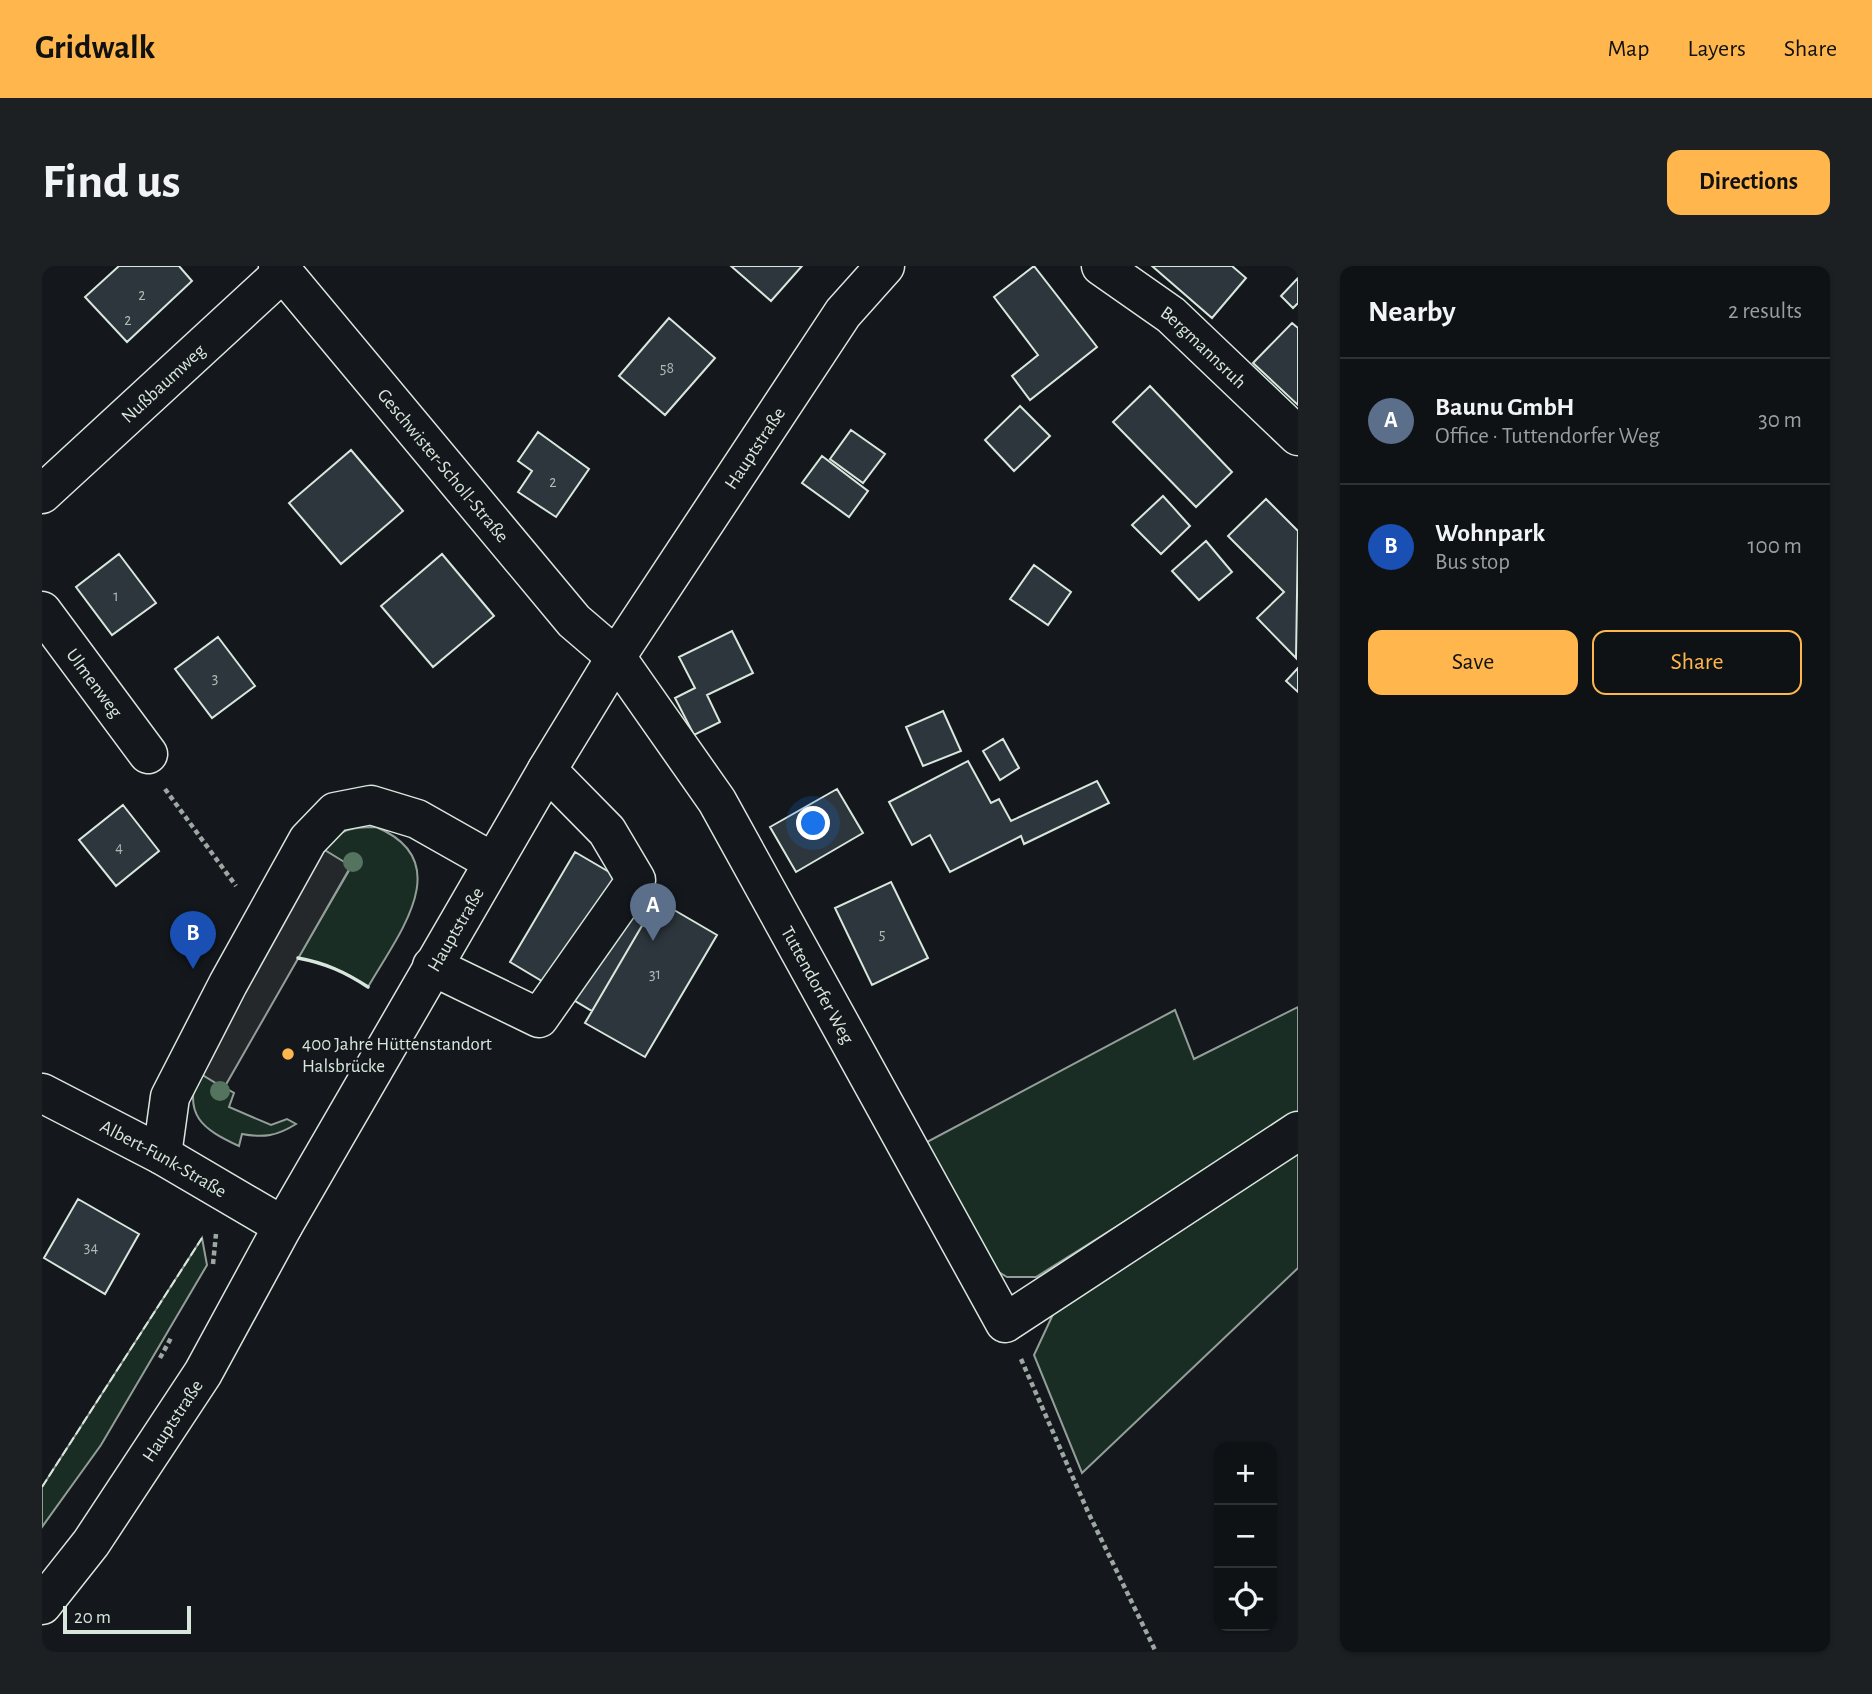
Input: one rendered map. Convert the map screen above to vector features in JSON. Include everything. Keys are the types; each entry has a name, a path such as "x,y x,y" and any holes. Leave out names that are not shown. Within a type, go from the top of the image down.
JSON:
{"street":[{"name":"Hauptstraße","path":"42,1605 92,1544 203,1373 283,1226 432,966 616,657 842,313 885,266"},
{"name":"Bergmannsruh","path":"1101,266 1171,315 1298,436"},
{"name":"Geschwister-Scholl-Straße","path":"281,269 574,621 616,657"},
{"name":"Nußbaumweg","path":"42,494 281,269"},
{"name":"Ulmenweg","path":"42,611 148,754"},
{"name":"Tuttendorfer Weg","path":"616,657 717,801 1005,1323"},
{"path":"432,966 539,1018 636,880 607,831 547,770"},
{"path":"162,1155 170,1097 308,840 335,812 371,805 417,819 493,862"},
{"name":"Albert-Funk-Straße","path":"42,1093 162,1155 283,1226"},
{"path":"1005,1323 1298,1131"}],"path":[{"path":"148,754 151,771 263,921"},
{"path":"213,1268 220,1188"},
{"path":"1005,1323 1087,1512 1156,1652"},
{"path":"156,1364 177,1328"}],"green space":[{"path":"376,827 401,842 414,859 418,879 414,901 405,923 368,987 334,969 298,958 351,867 323,849 346,830"},
{"path":"1298,1007 1298,1113 1036,1277 1007,1277 980,1261 927,1142 1175,1010 1194,1059"},
{"path":"198,1072 234,1093 229,1107 271,1125 287,1119 296,1124 270,1135 242,1134 239,1146 226,1140 206,1126 195,1110 193,1099"},
{"path":"1298,1151 1298,1268 1082,1473 1034,1355 1055,1310"},
{"path":"202,1238 207,1265 101,1445 42,1527 42,1487"}],"shaded area":[{"path":"308,840 351,866 224,1088 186,1065"}],"building":[{"path":"119,266 179,266 192,281 127,342 85,297"},
{"path":"731,266 802,266 771,301"},
{"path":"1034,266 1097,347 1030,400 1012,376 1038,355 994,297"},
{"path":"1152,266 1232,266 1246,278 1212,318"},
{"path":"1298,278 1298,303 1293,308 1281,296"},
{"path":"669,318 715,358 665,415 619,376"},
{"path":"1292,323 1298,328 1298,405 1253,363"},
{"path":"1150,386 1232,472 1196,507 1113,422"},
{"path":"1020,406 1050,436 1014,471 985,440"},
{"path":"851,430 885,454 863,483 830,459"},
{"path":"538,432 589,469 556,517 518,492 532,471 518,461"},
{"path":"351,450 403,511 341,564 289,503"},
{"path":"822,456 868,491 849,517 802,483"},
{"path":"1163,496 1190,526 1161,554 1132,525"},
{"path":"1266,499 1298,531 1296,658 1257,618 1284,592 1228,536"},
{"path":"1206,541 1232,572 1199,600 1172,571"},
{"path":"119,554 156,603 112,635 76,587"},
{"path":"442,554 494,616 433,667 381,606"},
{"path":"1034,565 1071,592 1048,625 1010,599"},
{"path":"732,631 753,673 707,695 720,722 694,735 675,698 695,688 679,657"},
{"path":"218,637 255,686 212,718 175,669"},
{"path":"1298,668 1298,692 1286,681"},
{"path":"943,711 961,751 923,766 906,727"},
{"path":"1003,739 1019,768 1000,780 983,751"},
{"path":"968,761 991,803 999,799 1011,821 1097,781 1109,803 1024,844 1021,836 950,872 930,835 912,845 889,802"},
{"path":"837,789 863,833 796,872 770,827"},
{"path":"123,805 159,851 116,886 79,840"},
{"path":"575,852 657,900 592,1011 510,962"},
{"path":"891,882 928,958 872,985 835,908"},
{"path":"657,900 717,935 645,1057 585,1023"},
{"path":"78,1199 139,1234 105,1294 44,1258"}],"fence":[{"path":"42,1487 202,1238"}],"wall":[{"path":"298,958 334,969 368,987"}],"place":[{"name":"Baunu GmbH","path":"653,941"},
{"name":"Wohnpark","path":"193,969"},
{"name":"400 Jahre Hüttenstandort Halsbrücke","path":"288,1054"}]}
